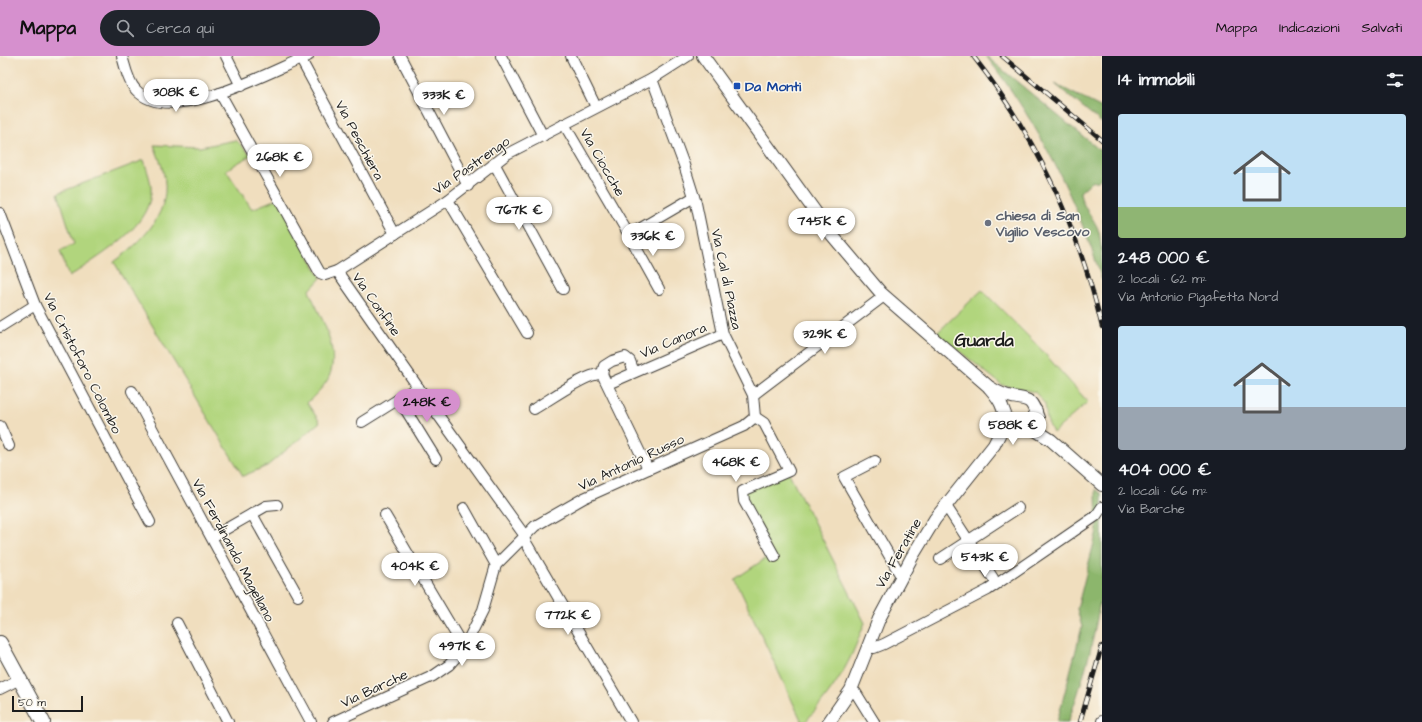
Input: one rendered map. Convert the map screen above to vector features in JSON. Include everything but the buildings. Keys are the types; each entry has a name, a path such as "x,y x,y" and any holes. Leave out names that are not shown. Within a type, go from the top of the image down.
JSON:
{"main road":[{"path":"0,643 43,722"}],"street":[{"path":"122,56 136,90 152,100 161,103 199,99 220,93 241,86 303,57"},
{"path":"226,56 241,86"},
{"path":"400,56 468,186"},
{"path":"501,56 543,136"},
{"path":"571,56 596,107"},
{"name":"Via Pastrengo","path":"337,271 448,200 468,186 494,163 507,154 596,107 652,80 688,56"},
{"path":"704,56 832,235 884,296 988,386 999,400 1006,417 1013,427 1024,427 1051,440 1102,485"},
{"name":"Via Peschiera","path":"303,57 395,234"},
{"name":"Via Cal di Piazza","path":"652,80 684,165 694,197 723,334 753,395 755,417"},
{"name":"Via Confine","path":"220,93 320,273 325,275 337,271 525,537 631,722"},
{"name":"Via Ciocche","path":"564,124 659,289"},
{"path":"494,163 562,289"},
{"path":"629,235 694,197"},
{"path":"448,200 527,333"},
{"name":"Via Cristoforo Colombo","path":"0,213 35,305 150,522"},
{"path":"753,395 884,296"},
{"path":"0,327 35,305"},
{"name":"Via Canora","path":"608,384 723,334"},
{"name":"Via Canora","path":"602,374 604,366 625,356 630,361 634,372"},
{"path":"534,409 586,378 597,373 602,374 648,469"},
{"path":"988,386 1004,395 1031,402 1040,422 1051,440"},
{"path":"362,422 418,387"},
{"name":"Via Ferdinando Magellano","path":"132,391 311,722"},
{"path":"1006,417 1008,403 1020,398"},
{"path":"399,399 436,459"},
{"path":"1024,427 1034,420 1036,412"},
{"path":"755,417 764,423 790,470 743,491 744,501 775,557"},
{"name":"Via Antonio Russo","path":"525,537 530,530 552,516 648,469 744,426 755,417"},
{"name":"Via Feratine","path":"829,722 851,690 879,619 901,576 935,520 994,445 1006,417"},
{"path":"0,426 9,446"},
{"name":"Via Feratine","path":"994,445 1024,427"},
{"path":"875,461 844,477 901,576"},
{"path":"212,537 266,506 277,505"},
{"path":"946,506 993,578"},
{"path":"869,647 874,648 884,644 988,590 1096,516 1102,507"},
{"path":"464,508 496,565 525,537"},
{"path":"940,559 1018,508"},
{"path":"252,514 298,596"},
{"path":"385,515 464,648"},
{"name":"Via Barche","path":"339,721 433,676 450,665 464,648 483,610 496,565"},
{"path":"176,623 228,722"},
{"path":"0,689 20,679"},
{"path":"851,690 856,693 874,722"}],"green space":[{"path":"986,56 1102,152 1102,177 1098,181 1091,182 1080,192 1085,208 1099,232 1102,280 1080,220 1054,163 1023,108"},
{"path":"1055,84 1102,108 1102,123"},
{"path":"236,140 251,155 226,170 252,209 279,198 321,278 309,291 328,333 332,355 332,366 329,377 319,391 307,403 320,422 267,466 243,476 114,262 145,235 154,224 160,212 164,199 165,186 162,168 154,145 200,147"},
{"path":"144,160 150,181 151,193 147,207 140,219 131,231 119,242 69,277 60,251 74,244 58,193"},
{"path":"982,290 1036,344 1088,402 1053,433 1047,420 1045,404 1035,392 1002,385 937,333"},
{"path":"788,471 865,623 854,650 842,673 825,698 805,722 802,722 735,579 772,554 737,488"},
{"path":"1096,489 1102,494 1102,583 1097,618 1085,671 1068,722 1057,722 1082,627 1077,609 1097,531"}],"railway":[{"path":"973,56 996,87 1016,118 1052,185 1068,219 1081,255 1102,327"},
{"path":"1002,56 1102,140"},
{"path":"1080,722 1102,646"}],"place":[{"name":"Da Monti","path":"737,86"},
{"name":"chiesa di San Vigilio Vescovo","path":"988,223"}],"district":[{"name":"Guarda","path":"984,340"}]}
